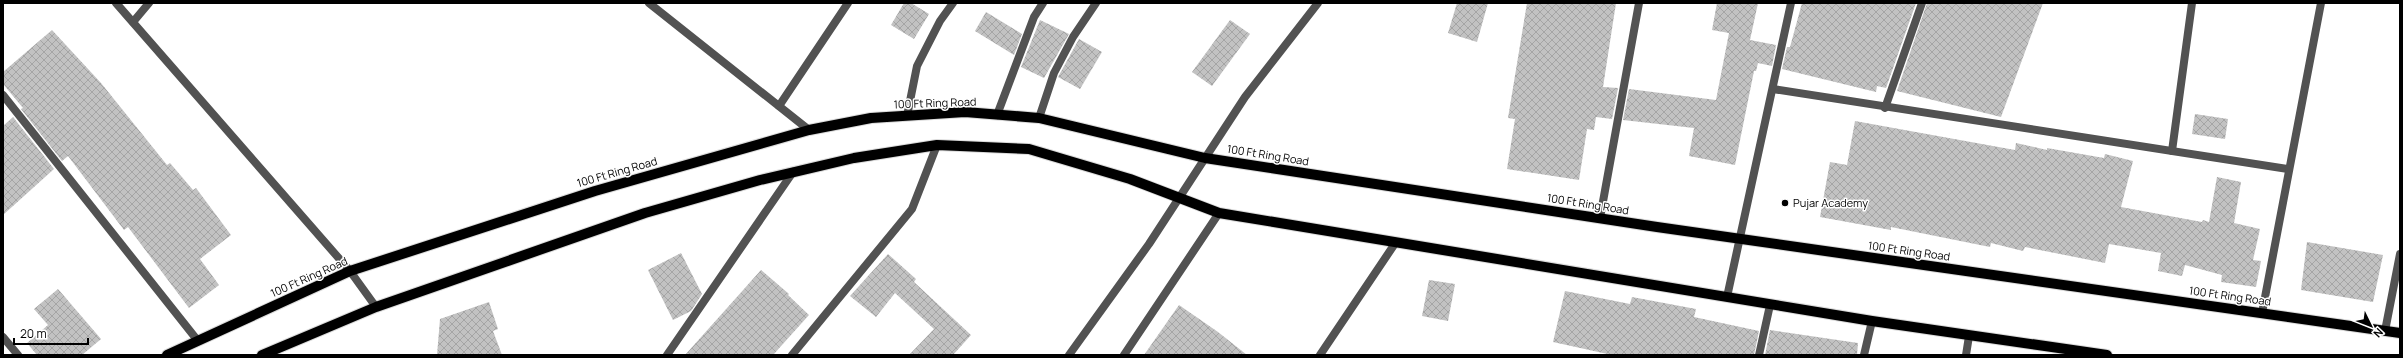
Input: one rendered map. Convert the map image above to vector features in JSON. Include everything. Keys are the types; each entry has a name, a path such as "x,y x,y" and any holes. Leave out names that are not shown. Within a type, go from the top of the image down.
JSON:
{"main road":[{"name":"100 Ft Ring Road","path":"167,355 350,271 595,190 809,130 871,118 965,112 1039,118 1205,158 1600,218 2400,333"},
{"path":"262,355 376,307 645,213 793,172 854,158 937,145 1029,149 1130,179 1219,213 1872,322 2108,355"}],"street":[{"path":"116,3 350,271 376,307"},
{"path":"133,22 149,3"},
{"path":"649,3 658,6 809,130"},
{"path":"779,106 848,3"},
{"path":"907,116 917,66 940,22 953,3"},
{"path":"997,115 1034,17 1043,3"},
{"path":"1039,118 1054,73 1073,37 1096,3"},
{"path":"1070,355 1179,198 1245,97 1318,3"},
{"path":"1600,218 1639,3"},
{"path":"1727,297 1791,3"},
{"path":"1885,108 1922,3"},
{"path":"2172,151 2192,3"},
{"path":"2262,313 2288,169 2321,3"},
{"path":"1773,89 1885,108 2288,169"},
{"path":"3,95 198,341"},
{"path":"792,355 912,209 937,145"},
{"path":"667,355 793,172"},
{"path":"1124,355 1219,213"},
{"path":"1320,355 1396,242"},
{"path":"2385,331 2400,254"},
{"path":"1759,355 1770,305"},
{"path":"1864,355 1872,322"},
{"path":"1966,355 1969,336"},
{"path":"3,337 18,355"}],"building":[{"path":"904,3 911,3 929,14 914,39 891,25"},
{"path":"1457,3 1488,3 1477,42 1448,33"},
{"path":"1527,3 1616,3 1603,87 1618,88 1612,119 1596,117 1594,130 1587,129 1579,180 1507,169 1515,119 1508,118"},
{"path":"1717,3 1758,3 1750,40 1776,45 1772,66 1758,63 1756,71 1754,71 1735,165 1689,156 1694,128 1623,120 1629,89 1716,100 1729,33 1712,30"},
{"path":"1802,3 1916,3 1886,88 1877,86 1876,92 1782,69 1787,47 1790,47"},
{"path":"1927,3 2043,3 2001,117 1897,91"},
{"path":"986,12 1022,34 1014,55 975,31"},
{"path":"1040,20 1069,34 1044,78 1021,67"},
{"path":"1230,20 1250,34 1212,86 1192,72"},
{"path":"52,30 101,83 167,165 170,163 193,190 196,188 231,235 200,259 219,285 189,308 128,227 124,230 68,156 62,161 21,109 23,108 3,84 3,72"},
{"path":"1079,39 1102,52 1080,89 1058,77"},
{"path":"2195,114 2228,119 2225,139 2192,134"},
{"path":"13,117 54,169 3,215 3,126"},
{"path":"1855,121 2015,150 2016,143 2047,150 2047,148 2104,158 2105,154 2133,161 2121,207 2202,222 2203,220 2209,222 2217,177 2241,182 2234,223 2260,229 2253,260 2261,261 2256,287 2221,282 2222,275 2185,265 2182,276 2158,271 2161,253 2109,244 2105,263 2025,247 2023,251 1991,243 1990,247 1891,227 1891,230 1820,217 1830,162 1847,165"},
{"path":"2307,242 2383,255 2373,302 2301,290"},
{"path":"681,253 702,294 691,311 673,320 648,270"},
{"path":"888,254 916,279 914,282 971,335 953,355 909,355 934,329 895,293 876,317 850,296"},
{"path":"761,270 789,294 788,295 809,315 773,355 685,355"},
{"path":"1429,280 1455,284 1448,321 1422,316"},
{"path":"58,289 101,339 82,355 37,355 27,343 48,325 34,309"},
{"path":"1565,291 1630,304 1632,297 1696,309 1694,317 1759,331 1754,355 1612,355 1553,342"},
{"path":"489,302 498,329 493,331 502,355 437,355 440,319"},
{"path":"1179,305 1218,332 1247,355 1144,355"},
{"path":"1770,330 1858,343 1857,355 1765,355"}],"place":[{"name":"Pujar Academy","path":"1785,203"}]}
